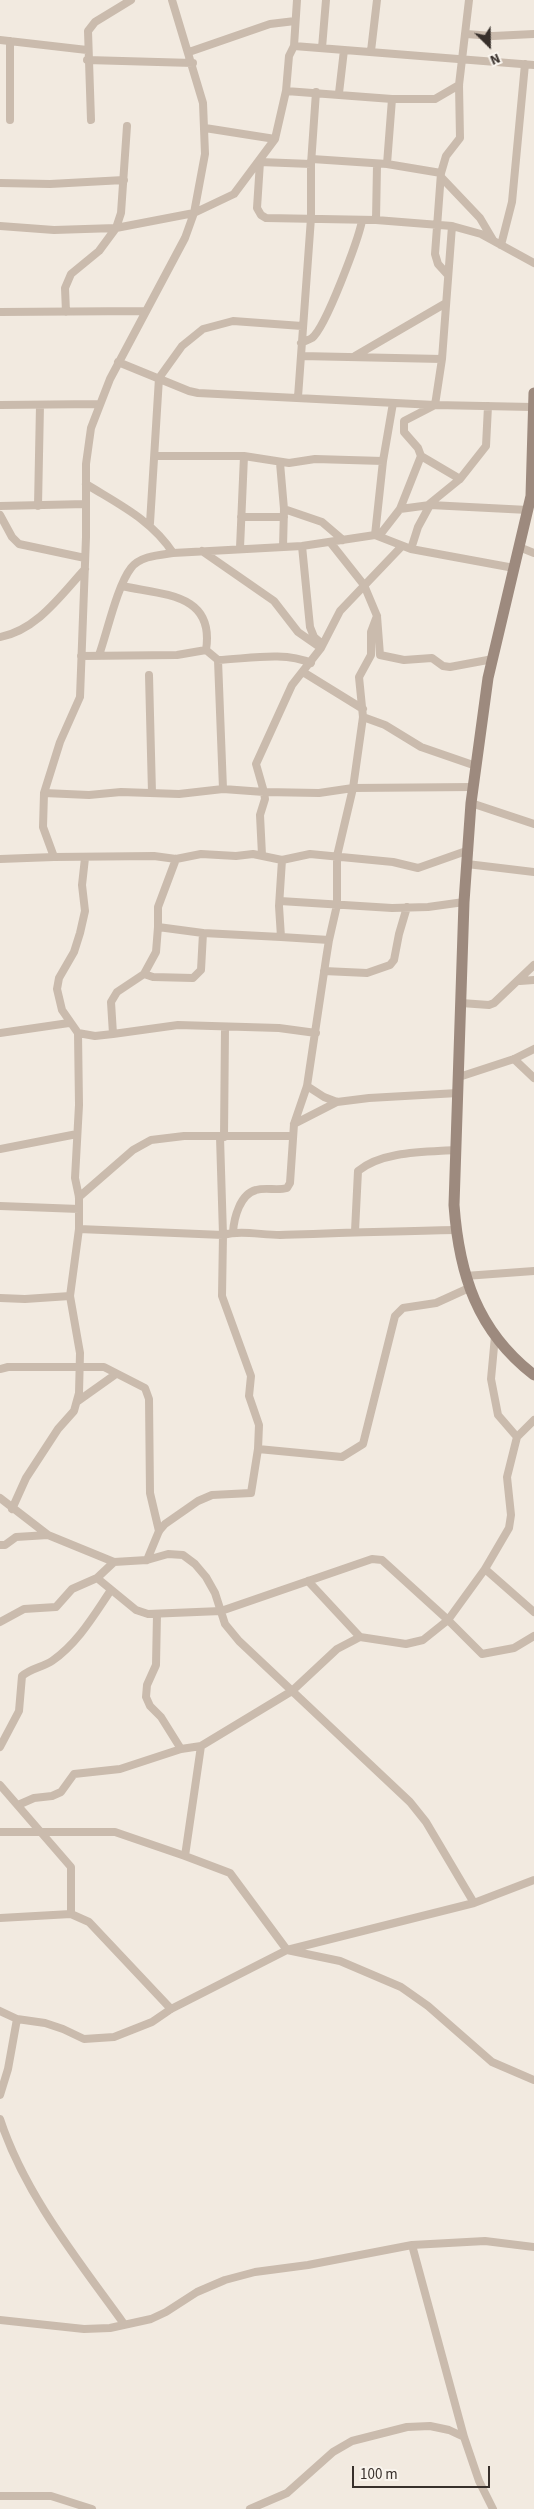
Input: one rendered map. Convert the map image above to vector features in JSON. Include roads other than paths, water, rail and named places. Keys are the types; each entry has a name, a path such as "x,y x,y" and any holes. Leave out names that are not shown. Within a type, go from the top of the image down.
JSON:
{"main road":[{"path":"534,393 528,510 488,678 471,803 464,902 454,1205 456,1230 465,1276 468,1288 481,1316 495,1336 534,1375"}],"street":[{"path":"91,120 87,50 90,26 131,0"},
{"path":"54,857 43,827 44,793 60,742 80,697 88,442 94,416 118,362 185,238 194,213 206,154 206,128 203,103 172,0"},
{"path":"0,226 54,230 116,228 194,213 234,194 260,162 275,139 286,91 289,56 294,46 297,0"},
{"path":"322,48 326,0"},
{"path":"372,52 377,0"},
{"path":"448,275 436,260 437,226 441,175 446,156 460,138 459,85 464,60 469,0"},
{"path":"189,52 270,24 295,21"},
{"path":"466,34 493,36 534,34"},
{"path":"0,40 87,50"},
{"path":"6,116 10,41"},
{"path":"294,46 534,65"},
{"path":"339,93 344,50"},
{"path":"88,60 192,63"},
{"path":"501,245 512,202 525,64"},
{"path":"286,91 339,93 392,99 435,99 459,85"},
{"path":"298,397 311,218 316,92"},
{"path":"388,164 392,99"},
{"path":"66,312 65,288 71,274 99,252 116,228 123,204 127,126"},
{"path":"206,128 275,139"},
{"path":"260,162 312,161 388,164 441,175 480,218 493,240"},
{"path":"260,162 258,208 261,215 266,218 376,220 452,226 493,240 534,263"},
{"path":"376,220 377,165"},
{"path":"0,183 50,184 124,180"},
{"path":"301,342 312,338 322,321 340,284 362,220"},
{"path":"435,405 442,359 452,226"},
{"path":"354,357 446,303"},
{"path":"0,312 144,311"},
{"path":"150,524 156,456 159,378 182,346 203,328 233,321 302,326"},
{"path":"301,356 442,359"},
{"path":"118,362 198,393 435,405 532,407"},
{"path":"377,536 383,461 393,403"},
{"path":"0,405 99,404"},
{"path":"38,506 40,405"},
{"path":"435,405 411,416 403,424 404,432 418,448 421,456 460,479"},
{"path":"411,549 418,527 429,505 460,479 486,446 488,406"},
{"path":"156,456 244,456 280,463 315,459 383,461"},
{"path":"240,548 244,456"},
{"path":"377,536 400,509 421,456"},
{"path":"280,463 284,513 284,547"},
{"path":"86,484 150,524 164,538 173,553"},
{"path":"0,506 86,504"},
{"path":"400,509 429,505 528,510"},
{"path":"241,517 284,513 322,522 343,540"},
{"path":"0,515 12,537 19,544 85,558"},
{"path":"100,655 122,586 130,569 156,555 240,548 302,546 377,536 411,549 514,568"},
{"path":"330,542 364,585 377,616 380,655 404,660 432,658 443,666 450,667 493,659"},
{"path":"302,546 310,627 314,637 322,647"},
{"path":"262,855 260,815 265,799 256,764 292,685 322,647 340,611 402,546"},
{"path":"519,547 534,553"},
{"path":"202,551 274,601 298,632 322,647"},
{"path":"0,638 21,631 33,622 52,606 84,569"},
{"path":"122,586 188,602 197,609 207,626 206,650"},
{"path":"233,1232 234,1220 246,1195 256,1190 281,1190 287,1188 290,1183 294,1124 307,1086 328,940 337,905 337,856 354,788 363,713 360,674 371,655 371,632 377,616"},
{"path":"81,656 177,655 206,650 218,660 286,658 302,659 311,662"},
{"path":"218,660 222,789"},
{"path":"304,672 363,713 421,747 476,766"},
{"path":"149,675 152,793"},
{"path":"44,793 89,795 121,792 179,794 222,789 319,793 354,788 473,787"},
{"path":"471,803 534,824"},
{"path":"0,859 154,856 176,859 201,854 262,855 282,860 310,854 397,863 418,868 468,850"},
{"path":"85,858 82,885 85,911 74,952 62,972 57,989 59,1003 69,1023 78,1033 95,1036 165,1026 270,1028 316,1033"},
{"path":"113,1034 111,1002 114,996 144,974 156,952 158,907 176,859"},
{"path":"281,937 282,860"},
{"path":"467,864 534,872"},
{"path":"280,901 407,907 428,907 464,902"},
{"path":"324,972 367,973 390,965 394,960 398,934 407,907"},
{"path":"158,927 203,933 328,940"},
{"path":"144,974 153,977 193,978 201,970 203,933"},
{"path":"461,1003 489,1005 520,981 534,965"},
{"path":"520,981 534,980"},
{"path":"0,1034 69,1023"},
{"path":"147,1560 159,1531 165,1524 212,1495 250,1493 258,1449 259,1425 249,1396 251,1376 222,1296 222,1137 225,1028"},
{"path":"12,1509 26,1478 58,1429 74,1411 78,1401 81,1366 70,1296 79,1229 79,1209 75,1178 79,1106 78,1033"},
{"path":"458,1077 514,1059 534,1049"},
{"path":"514,1059 534,1078"},
{"path":"307,1086 324,1097 337,1102"},
{"path":"294,1124 337,1102 368,1098 458,1093"},
{"path":"0,1149 76,1134"},
{"path":"78,1197 134,1150 151,1140 184,1136 292,1136"},
{"path":"355,1232 358,1171 366,1164 396,1156 455,1150"},
{"path":"0,1206 79,1209"},
{"path":"79,1229 223,1235 233,1232 262,1235 456,1230"},
{"path":"465,1276 534,1271"},
{"path":"258,1449 342,1457 354,1452 363,1444 395,1316 402,1308 436,1303 468,1288"},
{"path":"0,1298 25,1299 70,1296"},
{"path":"495,1336 491,1379 498,1415 517,1437"},
{"path":"0,1369 8,1367 104,1367 145,1388 149,1399 150,1493 159,1531"},
{"path":"78,1401 116,1374"},
{"path":"18,1805 34,1798 57,1794 74,1774 120,1768 181,1749 201,1746 292,1691 337,1649 360,1637 406,1644 422,1640 448,1620 485,1568 509,1528 511,1515 506,1477 517,1437 534,1420"},
{"path":"0,1498 48,1535 114,1562 147,1560 168,1554 183,1555 195,1564 206,1577 226,1624 239,1641 410,1802 426,1822 474,1903"},
{"path":"0,1545 6,1545 16,1537 48,1535"},
{"path":"97,1578 136,1610 148,1614 220,1611 372,1559 382,1560 482,1654 514,1648 534,1636"},
{"path":"0,1622 24,1609 56,1607 72,1589 97,1578 114,1562"},
{"path":"485,1568 534,1612"},
{"path":"308,1581 360,1637"},
{"path":"0,1748 19,1711 22,1676 27,1672 52,1662 80,1636 111,1590"},
{"path":"158,1614 156,1665 148,1685 146,1697 150,1706 160,1717 181,1749"},
{"path":"185,1856 201,1746"},
{"path":"0,1785 71,1867 71,1914"},
{"path":"0,1832 115,1832 230,1873 287,1950 340,1961 401,1986 428,2006 492,2062 534,2080"},
{"path":"0,2011 17,2019 63,2028 84,2040 101,2039 152,2022 170,2009 287,1950 474,1903 534,1880"},
{"path":"0,1918 71,1914 89,1922 170,2009"},
{"path":"0,2095 1,2083 8,2069 17,2019"},
{"path":"0,2119 19,2166 48,2215 124,2324"},
{"path":"0,2320 84,2329 124,2324 151,2319 166,2312 197,2292 225,2280 256,2272 308,2265 412,2245 485,2242 534,2247"},
{"path":"412,2245 464,2437 479,2481 493,2509"},
{"path":"250,2509 287,2493 333,2452 352,2441 407,2427 430,2426 449,2430 464,2437"},
{"path":"0,2496 51,2496 92,2509"}]}
